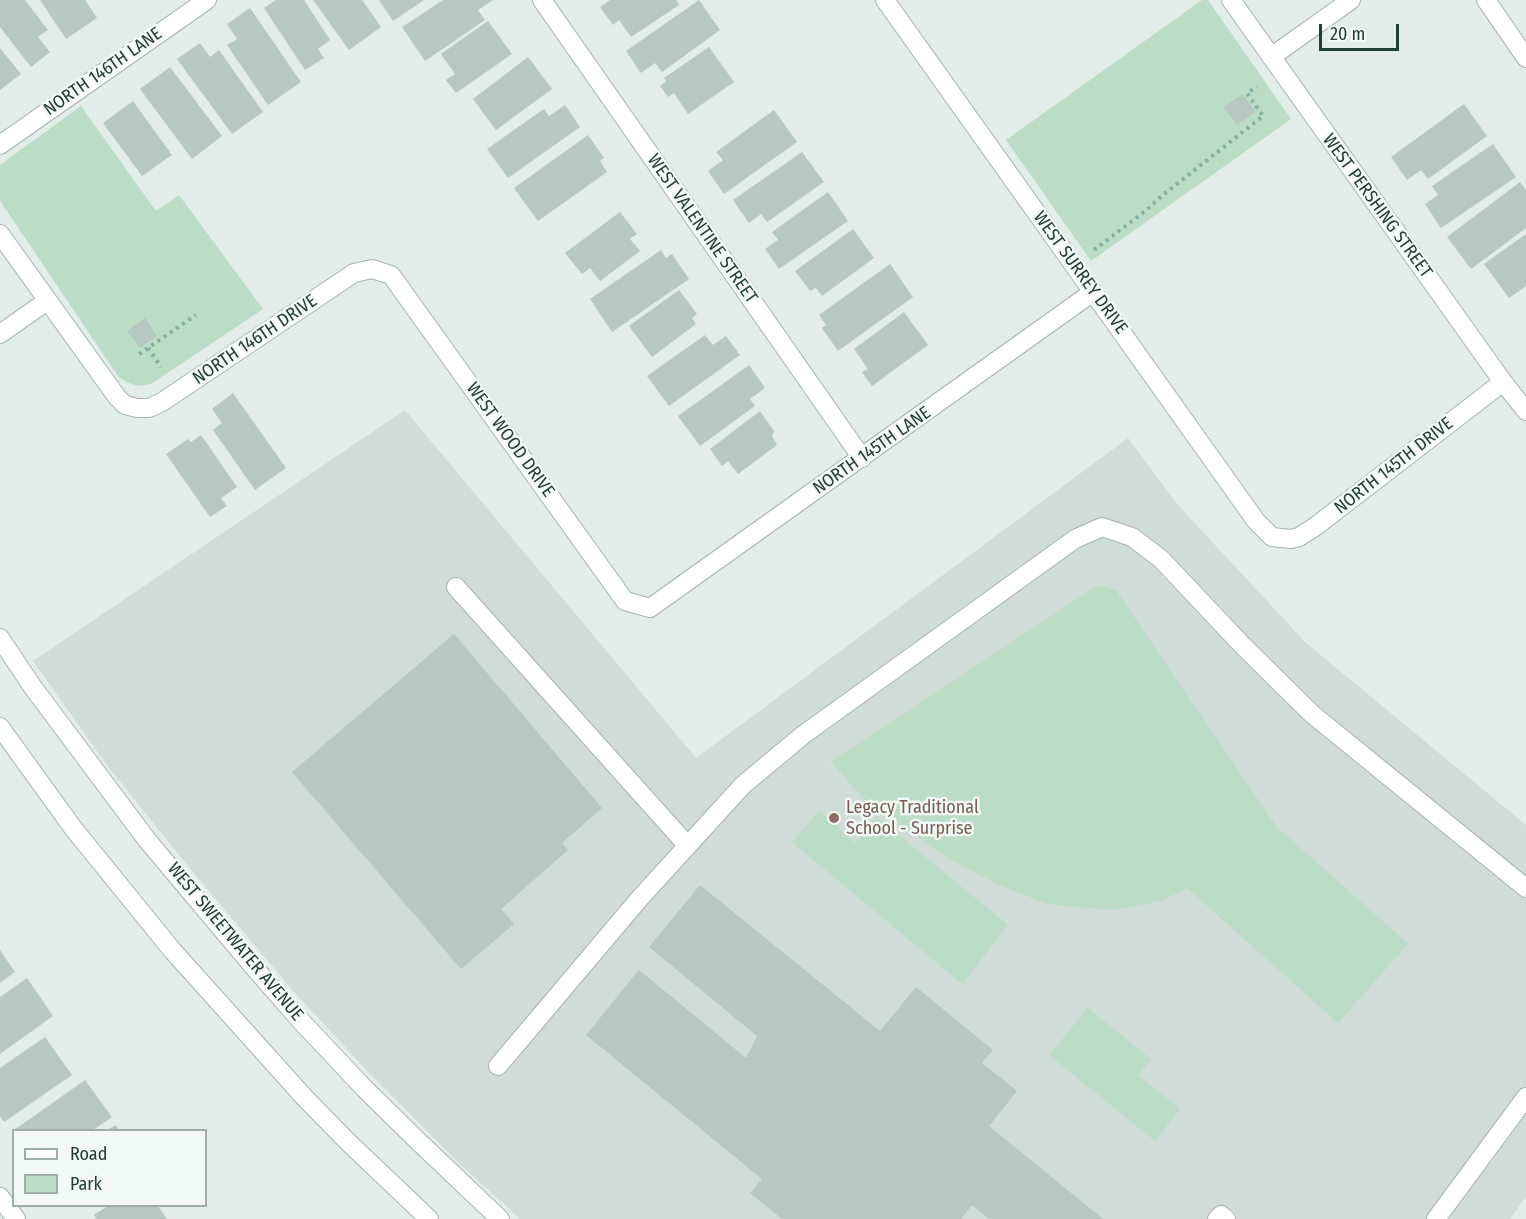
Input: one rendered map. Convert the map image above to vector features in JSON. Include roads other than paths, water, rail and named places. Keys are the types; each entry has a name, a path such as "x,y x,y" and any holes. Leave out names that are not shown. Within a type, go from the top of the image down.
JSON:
{"street":[{"name":"NORTH 146TH LANE","path":"0,145 207,0"},
{"name":"WEST VALENTINE STREET","path":"542,0 862,458"},
{"name":"WEST SURREY DRIVE","path":"885,0 1256,521 1272,537 1281,539"},
{"name":"WEST PERSHING STREET","path":"1231,0 1526,411"},
{"path":"1271,57 1351,0"},
{"path":"1486,0 1526,58"},
{"path":"0,234 47,301 0,334"},
{"name":"NORTH 146TH DRIVE","path":"47,301 117,397 125,405 149,408 162,402 354,273 372,269"},
{"name":"WEST WOOD DRIVE","path":"372,269 391,275 625,601 650,608"},
{"name":"NORTH 145TH LANE","path":"650,608 1094,292"},
{"name":"NORTH 145TH DRIVE","path":"1281,539 1299,537 1316,526 1503,382"},
{"path":"498,1066 687,845 743,785 803,735 1075,539 1102,527 1132,537 1161,559 1243,646 1312,714 1526,888"},
{"path":"456,587 687,845"},
{"name":"WEST SWEETWATER AVENUE","path":"0,638 32,686 147,840 252,965 364,1088 501,1219"},
{"path":"0,726 73,828 172,950 304,1097 429,1219"},
{"path":"1436,1219 1526,1097"},
{"path":"0,1197 16,1219"},
{"path":"1217,1219 1221,1215 1226,1219"}],"place":[{"name":"Legacy Traditional School - Surprise","path":"834,818"}]}
